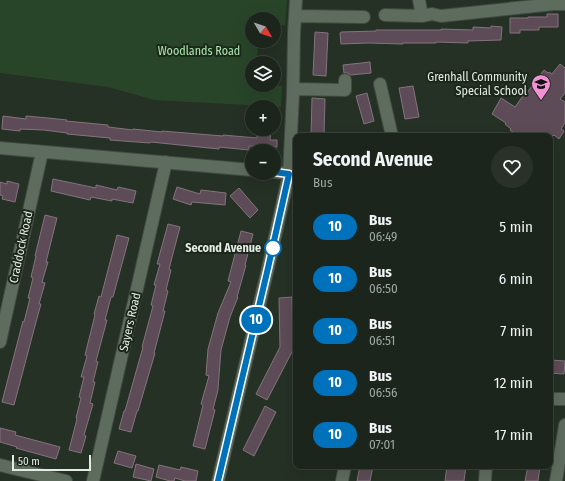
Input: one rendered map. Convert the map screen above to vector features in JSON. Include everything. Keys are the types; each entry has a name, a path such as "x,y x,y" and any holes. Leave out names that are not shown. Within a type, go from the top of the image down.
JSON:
{"street":[{"path":"218,481 266,276 292,174 296,0"},
{"path":"419,0 422,16"},
{"path":"385,15 422,16 432,14 441,16 565,4"},
{"path":"295,16 364,17"},
{"path":"293,90 345,90 346,80"},
{"path":"380,84 391,133"},
{"path":"0,148 245,169"},
{"name":"Craddock Road","path":"0,342 42,152"},
{"name":"Sayers Road","path":"93,481 166,162"},
{"path":"281,173 292,174"},
{"path":"553,399 565,400"},
{"path":"556,481 565,425"},
{"path":"0,465 66,481"},
{"path":"342,481 345,469"},
{"path":"485,481 486,469"}],"green space":[{"name":"Woodlands Road","path":"0,0 287,0 285,25 281,25 281,12 245,12 245,48 258,48 257,56 245,56 245,92 281,92 282,86 281,107 281,100 245,100 245,105 154,100 108,87 0,73"}],"building":[{"path":"547,14 558,14 558,27 539,27 539,30 520,30 520,33 510,33 510,18 547,17"},
{"path":"491,26 502,27 501,40 468,41 468,43 436,42 403,44 341,44 340,33 376,30 473,30 473,27 491,28"},
{"path":"315,32 328,33 326,76 313,75"},
{"path":"370,62 371,73 350,75 348,73 344,73 343,65"},
{"name":"Grenhall Community Special School","path":"560,64 565,68 565,93 560,99 565,102 565,123 561,129 564,131 559,139 554,135 553,136 553,133 514,133 505,124 506,123 492,114 501,98 515,107 544,70 552,74"},
{"path":"413,86 419,117 405,119 399,88"},
{"path":"367,93 374,121 364,124 356,96"},
{"path":"312,98 325,99 324,133 311,133"},
{"path":"3,116 26,119 26,116 108,125 108,127 133,130 257,138 257,136 270,136 270,140 277,140 277,144 245,144 245,150 219,147 219,149 151,142 110,140 110,138 67,134 44,130 20,129 20,131 2,129"},
{"path":"53,179 96,188 96,185 117,190 118,187 136,191 133,203 91,197 90,200 51,191"},
{"path":"7,181 19,184 15,202 2,199 3,196 0,195 0,182 7,184"},
{"path":"177,187 200,194 201,190 226,193 225,205 192,202 191,205 173,199"},
{"path":"239,188 258,210 250,218 230,196"},
{"path":"45,215 57,218 46,262 48,262 42,282 45,283 39,304 41,304 14,405 2,402 30,298 28,298 33,278 31,277"},
{"path":"168,224 180,227 169,269 171,270 166,290 168,291 163,311 165,311 155,353 131,432 119,429 143,347 153,306 151,305 156,285 154,285 160,264 157,264"},
{"path":"241,231 253,234 238,297 230,317 221,350 218,390 213,409 215,410 205,449 193,446 203,405 201,404 209,376 206,375 208,349 218,313 231,282 228,281"},
{"path":"117,235 129,238 113,297 111,297 105,320 107,320 96,361 98,362 90,403 93,404 84,435 86,436 81,453 69,450 81,398 79,397 84,377 81,377 87,356 85,355 94,314 99,296 101,297"},
{"path":"292,297 293,350 267,400 256,394 280,347 279,298"},
{"path":"553,360 565,361 564,374 553,373"},
{"path":"265,406 276,412 254,456 243,450"},
{"path":"0,428 16,432 15,435 60,447 56,459 0,442"},
{"path":"118,451 136,456 132,468 114,463"},
{"path":"136,464 154,469 151,481 133,477"},
{"path":"159,465 180,470 181,467 198,471 196,481 185,481 175,478 174,481 170,481 156,477"},
{"path":"359,469 372,469 370,481 357,481"},
{"path":"447,469 466,469 464,481 445,481"},
{"path":"527,469 540,469 538,481 525,481"}],"bus line":[{"name":"10","path":"218,481 289,174 281,173"}],"place":[{"name":"Grenhall Community Special School","path":"541,101"},
{"name":"Second Avenue","path":"273,248"}]}
